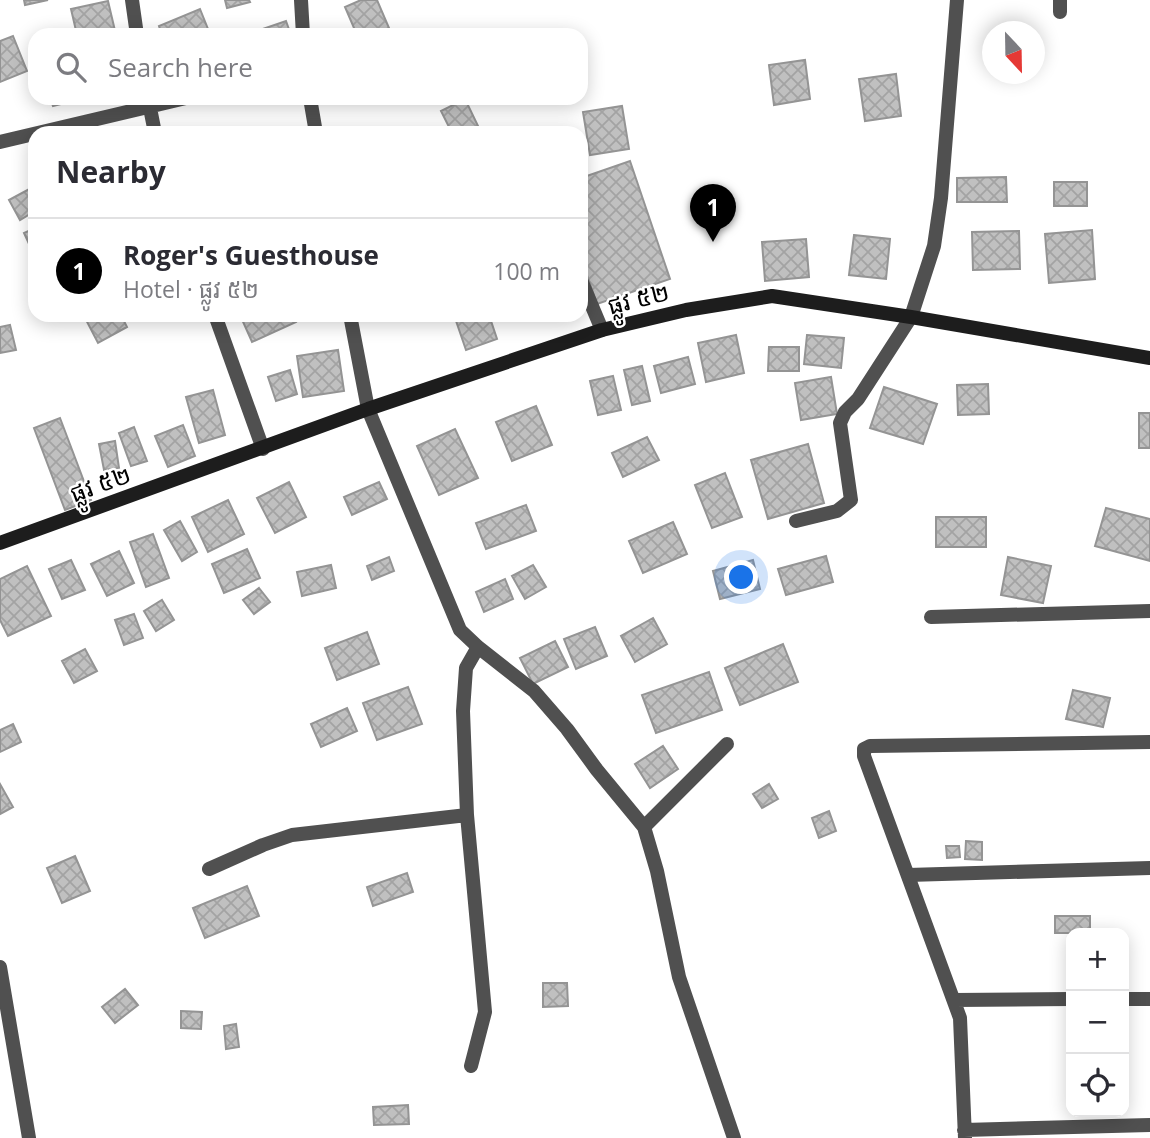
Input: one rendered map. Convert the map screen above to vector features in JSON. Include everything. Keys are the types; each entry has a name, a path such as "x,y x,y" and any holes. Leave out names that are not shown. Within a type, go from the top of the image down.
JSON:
{"street":[{"path":"132,0 136,28"},
{"path":"301,0 303,28"},
{"path":"796,521 837,511 851,500 840,423 911,317 934,246 941,198 957,0"},
{"path":"59,126 137,105"},
{"path":"149,105 153,126"},
{"path":"311,105 315,126"},
{"path":"0,142 28,134"},
{"path":"588,296 603,330"},
{"name":"ផ្លូវ ៥២","path":"0,543 368,409 603,330 687,310 772,296 1150,358"},
{"path":"217,322 262,449"},
{"path":"351,322 368,409 460,630 534,691 645,827 679,977 734,1138"},
{"path":"931,617 1150,611"},
{"path":"471,1066 485,1012 467,815 463,711 466,668 478,647"},
{"path":"1150,743 870,746 864,749 864,756 960,1018 964,1134 1150,1125"},
{"path":"645,827 727,744"},
{"path":"209,869 292,835 467,815"},
{"path":"908,876 1150,868"},
{"path":"0,967 29,1138"},
{"path":"954,1000 1066,999"},
{"path":"1129,999 1150,999"}],"building":[{"path":"24,0 48,0 25,5"},
{"path":"225,0 249,0 250,2 227,8"},
{"path":"361,0 377,0 389,28 354,28 345,7"},
{"path":"108,1 114,28 75,28 71,9"},
{"path":"200,9 208,28 160,28"},
{"path":"286,21 288,28 266,28"},
{"path":"13,36 27,71 0,82 0,41"},
{"path":"805,60 810,99 774,105 769,65"},
{"path":"896,74 901,116 865,121 859,79"},
{"path":"453,105 468,105 478,126 448,126 441,111"},
{"path":"622,106 629,149 590,155 588,126 585,126 583,112"},
{"path":"630,161 670,279 597,304 588,278 588,176"},
{"path":"1006,177 1007,202 957,202 957,178"},
{"path":"1054,182 1087,182 1087,206 1054,206"},
{"path":"28,190 28,215 20,220 9,200"},
{"path":"1092,230 1095,279 1049,283 1045,234"},
{"path":"1019,231 1020,269 973,270 972,232"},
{"path":"854,235 890,239 886,279 849,275"},
{"path":"806,239 809,277 765,281 762,242"},
{"path":"87,322 124,322 127,327 98,343"},
{"path":"243,322 296,322 252,342"},
{"path":"456,322 491,322 497,339 466,350"},
{"path":"10,325 16,350 0,353 0,327"},
{"path":"736,335 744,373 706,382 698,343"},
{"path":"807,335 844,338 841,368 804,364"},
{"path":"769,347 799,347 799,371 768,371"},
{"path":"338,350 344,391 303,397 297,356"},
{"path":"688,357 695,384 661,393 654,366"},
{"path":"642,366 650,401 632,405 624,370"},
{"path":"290,370 297,394 276,401 268,377"},
{"path":"613,376 621,410 598,415 590,381"},
{"path":"831,377 837,414 801,420 795,383"},
{"path":"988,384 989,414 958,415 957,385"},
{"path":"884,387 937,404 923,444 870,428"},
{"path":"213,390 225,435 199,443 186,397"},
{"path":"536,406 552,445 512,461 496,422"},
{"path":"1139,413 1150,413 1150,448 1139,448"},
{"path":"60,418 91,500 65,510 34,428"},
{"path":"183,425 195,456 168,467 155,436"},
{"path":"134,427 147,461 131,466 119,433"},
{"path":"455,429 478,478 439,495 417,446"},
{"path":"647,437 659,460 623,477 612,453"},
{"path":"115,441 119,468 104,470 99,444"},
{"path":"808,444 824,503 768,519 751,460"},
{"path":"725,473 742,517 712,528 695,485"},
{"path":"289,482 306,517 275,533 257,498"},
{"path":"379,482 387,499 352,515 344,497"},
{"path":"228,500 244,534 208,552 192,517"},
{"path":"526,505 536,531 486,549 476,523"},
{"path":"1106,508 1150,519 1150,561 1095,546"},
{"path":"936,517 986,517 986,547 936,547"},
{"path":"180,521 197,552 182,561 164,530"},
{"path":"673,522 687,554 643,573 629,541"},
{"path":"153,534 169,578 146,587 130,542"},
{"path":"247,549 260,578 224,593 212,564"},
{"path":"119,551 134,583 107,596 91,564"},
{"path":"826,556 833,582 786,595 778,569"},
{"path":"389,557 394,571 372,580 367,566"},
{"path":"1008,557 1051,566 1043,603 1001,595"},
{"path":"71,560 85,590 62,599 49,569"},
{"path":"753,560 760,589 720,599 713,571"},
{"path":"331,565 336,588 302,596 297,572"},
{"path":"533,565 546,587 525,599 512,576"},
{"path":"27,566 51,616 8,636 0,620 0,579"},
{"path":"505,579 513,599 484,612 476,592"},
{"path":"259,588 270,602 254,614 243,600"},
{"path":"162,600 174,620 156,631 144,611"},
{"path":"134,614 143,638 124,645 115,620"},
{"path":"653,618 667,644 635,662 621,636"},
{"path":"595,627 607,656 576,669 564,639"},
{"path":"367,632 379,664 337,680 325,648"},
{"path":"555,641 568,667 533,684 520,658"},
{"path":"783,644 798,682 740,705 725,668"},
{"path":"85,649 97,671 74,683 62,661"},
{"path":"709,672 722,710 656,733 642,695"},
{"path":"408,687 422,724 377,740 363,703"},
{"path":"1073,690 1110,698 1103,727 1066,719"},
{"path":"347,708 357,731 321,747 311,724"},
{"path":"13,724 21,742 0,752 0,730"},
{"path":"663,746 678,769 650,788 635,764"},
{"path":"0,784 13,807 0,814"},
{"path":"769,784 778,799 762,808 753,794"},
{"path":"829,811 836,831 819,838 812,818"},
{"path":"966,841 982,842 982,860 965,859"},
{"path":"946,846 959,846 960,857 947,858"},
{"path":"75,856 90,891 62,903 47,868"},
{"path":"407,873 413,892 373,906 367,887"},
{"path":"247,886 259,916 205,938 193,908"},
{"path":"1055,916 1090,916 1090,928 1066,928 1066,933 1055,933"},
{"path":"543,983 567,983 568,1006 543,1007"},
{"path":"125,989 138,1005 115,1023 102,1007"},
{"path":"181,1011 202,1012 201,1029 181,1028"},
{"path":"236,1024 239,1047 226,1049 224,1026"},
{"path":"408,1105 409,1124 374,1125 373,1107"}],"place":[{"name":"Roger's Guesthouse","path":"713,242"}]}
